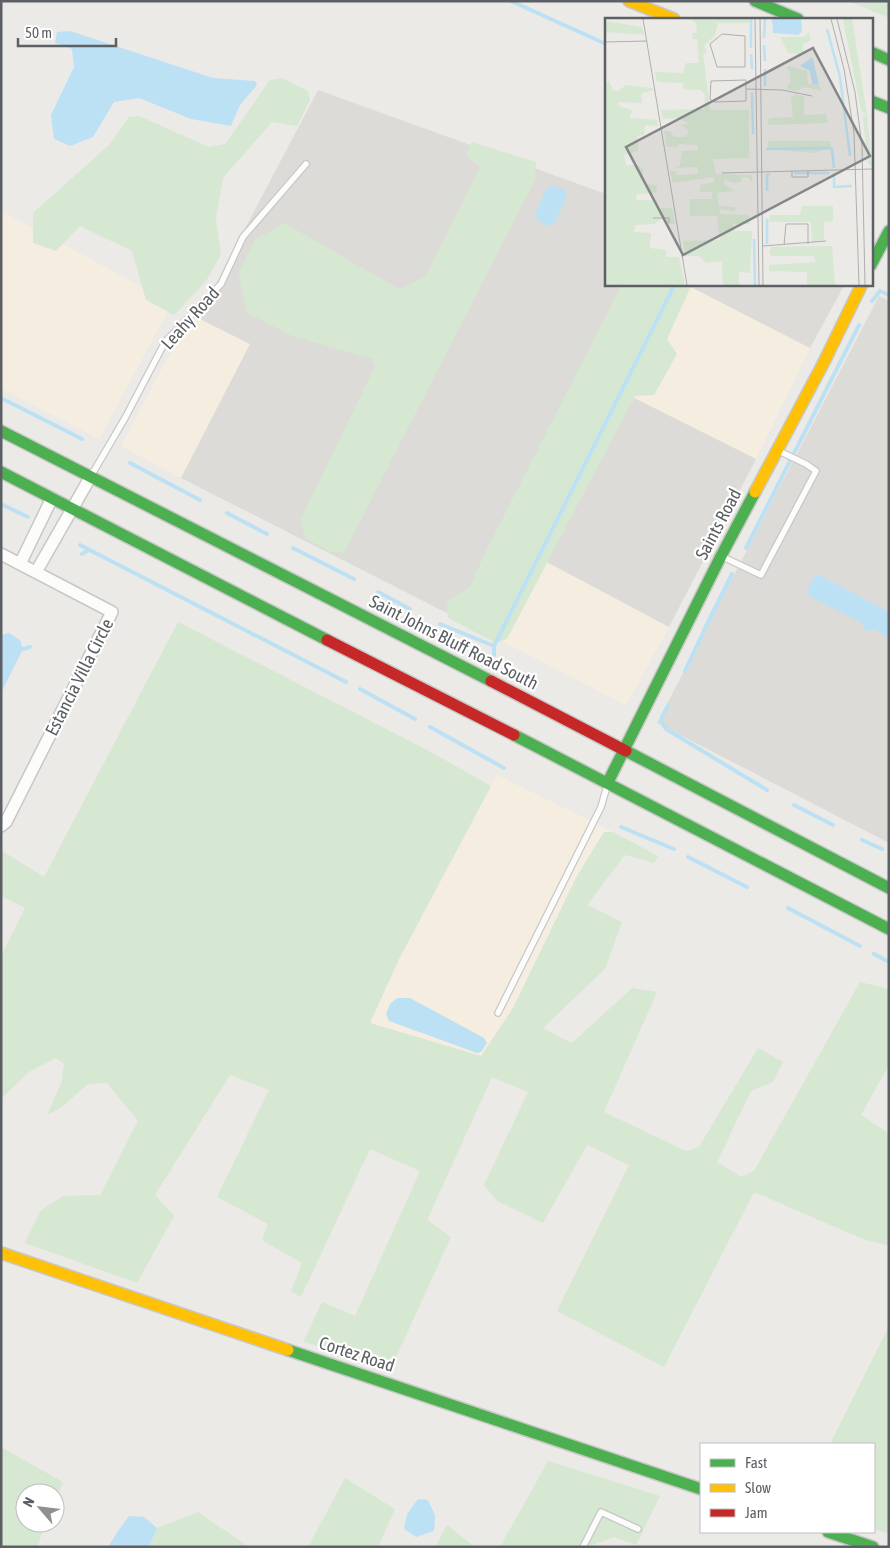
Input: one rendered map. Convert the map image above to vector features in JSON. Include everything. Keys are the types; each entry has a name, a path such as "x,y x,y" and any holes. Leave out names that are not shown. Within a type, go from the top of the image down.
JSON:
{"main road":[{"path":"629,1 672,18"},
{"path":"754,1 796,18"},
{"path":"872,52 889,60"},
{"path":"872,101 889,108"},
{"path":"872,263 889,231"},
{"name":"Saints Road","path":"608,782 721,556 824,362 862,285"},
{"name":"Saint Johns Bluff Road South","path":"1,431 889,888"},
{"path":"1,472 335,645 608,782 889,929"},
{"name":"Cortez Road","path":"1,1252 700,1489"},
{"path":"831,1533 873,1547"}],"street":[{"name":"Leahy Road","path":"36,572 91,476"},
{"path":"20,564 52,498"},
{"name":"Estancia Villa Circle","path":"1,554 112,612 6,822 1,826"}],"lane":[{"name":"Leahy Road","path":"91,476 125,418 165,342 221,284 243,237 306,164"},
{"path":"721,556 761,575 807,489 816,471 777,450"},
{"path":"498,1013 601,807 608,782"},
{"path":"583,1547 602,1512 638,1529"}],"shaded area":[{"path":"318,90 605,194 605,285 684,285 626,394 756,459 669,627 543,560 500,640 181,478 250,344 198,318"},
{"path":"1,211 172,303 99,439 1,388"},
{"path":"684,285 810,348 756,459 626,394"},
{"path":"687,285 844,285 810,348"},
{"path":"879,296 889,301 889,843 657,723"},
{"path":"198,318 250,344 181,478 121,446 174,346"},
{"path":"543,560 669,627 626,705 500,640"},
{"path":"497,775 613,832 604,832 577,876 513,1008 481,1056 370,1023 398,961"}],"green space":[{"path":"849,1 889,1 889,18"},
{"path":"282,78 308,91 310,100 297,126 272,122 223,178 216,219 221,255 206,281 174,315 146,300 132,251 80,226 56,251 33,243 33,213 109,145 129,117 139,116 209,147 225,144 270,80"},
{"path":"472,142 536,162 535,180 344,553 331,552 306,539 300,521 375,366 372,359 292,336 247,313 238,273 255,240 284,223 399,289 425,277 480,167 466,155"},
{"path":"621,285 692,285 667,339 677,354 654,395 635,396 507,639 496,643 448,618 447,602 470,587 484,555"},
{"path":"178,622 429,751 491,786 398,961 370,1023 481,1056 513,1008 577,876 604,832 613,832 658,856 654,863 625,855 587,905 622,922 605,969 543,1028 572,1043 632,988 657,992 604,1112 686,1151 699,1147 758,1048 783,1062 773,1082 751,1091 717,1162 741,1177 754,1171 860,982 889,989 889,1065 861,1115 889,1133 889,1246 863,1239 754,1192 664,1367 557,1311 629,1165 587,1145 543,1223 497,1201 484,1185 528,1092 492,1077 427,1220 451,1237 392,1366 303,1342 322,1302 355,1316 420,1171 370,1149 301,1297 291,1291 302,1263 262,1240 268,1224 217,1197 269,1090 230,1075 155,1195 174,1216 137,1283 25,1243 40,1211 63,1196 100,1195 138,1121 107,1083 88,1084 63,1106 47,1115 62,1081 64,1064 56,1058 29,1072 1,1099 1,956 25,908 1,896 1,850 44,877"},
{"path":"889,1326 889,1534 875,1529 875,1443 830,1443"},
{"path":"1,1447 63,1482 15,1483 15,1533 42,1533 37,1547 1,1547"},
{"path":"548,1461 660,1496 636,1545 614,1537 587,1547 500,1547"},
{"path":"345,1478 395,1509 378,1547 308,1547"},
{"path":"198,1512 249,1547 149,1547 157,1528"},
{"path":"447,1525 475,1547 435,1547"}],"water":[{"path":"70,31 213,78 255,81 257,85 240,105 231,126 191,119 139,98 114,102 93,137 70,146 54,139 51,115 74,67 72,49 55,43 57,32"},
{"path":"553,186 565,190 567,196 555,223 548,226 534,217 546,189"},
{"path":"819,575 889,612 889,638 874,629 865,631 862,623 809,596 807,591 814,577"},
{"path":"9,633 20,640 23,649 1,693 1,635"},
{"path":"397,998 410,998 484,1038 487,1043 481,1052 477,1053 389,1021 386,1014 390,1004"},
{"path":"418,1499 428,1500 435,1515 434,1531 416,1537 404,1529 407,1514"},
{"path":"129,1516 144,1517 157,1528 149,1547 108,1547 118,1531"}],"waterway":[{"path":"511,1 605,44"},
{"path":"494,646 674,285"},
{"path":"880,291 889,295"},
{"path":"872,301 880,291"},
{"path":"746,548 859,325"},
{"path":"1,398 82,439"},
{"path":"130,463 200,500"},
{"path":"1,504 28,517"},
{"path":"227,513 267,534"},
{"path":"80,545 346,682"},
{"path":"293,548 354,579"},
{"path":"82,554 89,550"},
{"path":"685,671 732,574"},
{"path":"378,592 410,609"},
{"path":"440,624 494,646 494,655"},
{"path":"23,649 30,647"},
{"path":"360,689 415,719"},
{"path":"668,706 662,717 662,723 666,729 767,790"},
{"path":"430,727 504,768"},
{"path":"794,805 833,825"},
{"path":"621,827 674,849"},
{"path":"862,840 882,849"},
{"path":"688,857 747,887"},
{"path":"788,908 860,946"},
{"path":"874,954 889,962"}],"traffic: fast":[{"path":"755,1 796,18"},
{"path":"872,52 889,60"},
{"path":"872,101 889,108"},
{"path":"872,263 889,231"},
{"path":"1,431 491,681"},
{"path":"1,472 327,640"},
{"path":"608,782 755,492"},
{"path":"514,735 889,929"},
{"path":"626,751 889,888"},
{"path":"288,1350 700,1489"},
{"path":"831,1533 873,1547"}],"traffic: slow":[{"path":"629,1 672,18"},
{"path":"755,492 824,362 862,285"},
{"path":"1,1253 288,1350"}],"traffic: jam":[{"path":"327,640 514,735"},
{"path":"491,681 626,751"}]}
